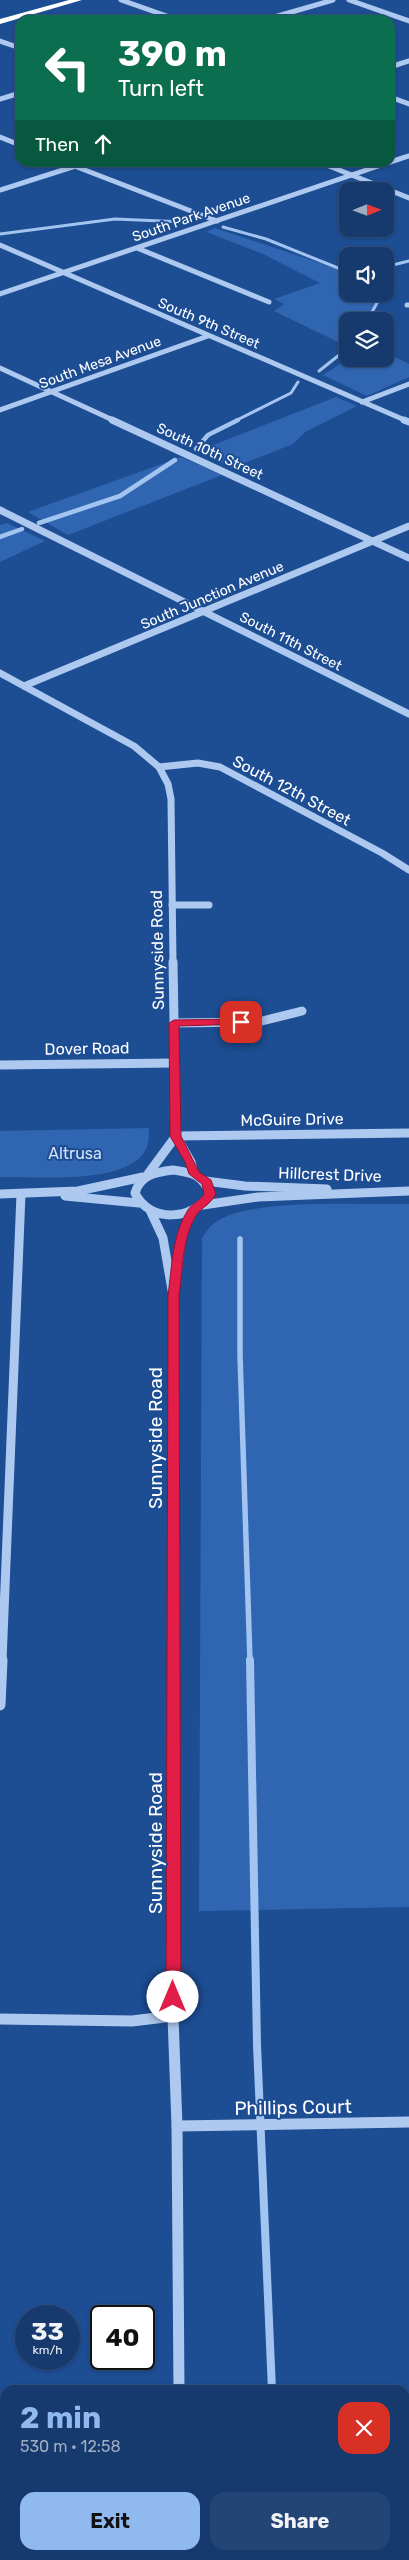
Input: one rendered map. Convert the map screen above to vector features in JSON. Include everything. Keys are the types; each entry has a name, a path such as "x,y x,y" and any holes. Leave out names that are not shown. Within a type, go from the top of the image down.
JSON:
{"highway":[{"path":"0,14 52,0"},
{"path":"25,15 78,0"},
{"path":"0,22 15,18"}],"street":[{"path":"121,0 164,15"},
{"path":"281,15 333,0"},
{"path":"349,0 392,15"},
{"path":"395,16 409,21"},
{"path":"0,41 15,46"},
{"path":"395,65 409,61"},
{"path":"0,98 15,94"},
{"path":"395,99 409,104"},
{"path":"0,137 15,143"},
{"name":"South Park Avenue","path":"395,160 409,156"},
{"path":"0,190 75,167 217,221"},
{"path":"332,167 409,198"},
{"name":"South Park Avenue","path":"0,294 375,167"},
{"name":"South 9th Street","path":"0,245 409,422"},
{"path":"137,248 269,302"},
{"name":"South Mesa Avenue","path":"0,410 208,336"},
{"name":"South 10th Street","path":"0,368 409,558"},
{"path":"362,402 409,384"},
{"name":"South 11th Street","path":"0,510 409,714"},
{"name":"South Junction Avenue","path":"24,686 409,526"},
{"path":"0,673 134,746 159,767"},
{"name":"South 12th Street","path":"159,767 198,763 220,767 382,853 409,870"},
{"name":"Sunnyside Road","path":"159,767 168,784 171,799 176,1136 191,1162 194,1174"},
{"path":"172,905 209,905"},
{"path":"174,1023 258,1022 302,1011"},
{"name":"Dover Road","path":"0,1064 174,1062"},
{"name":"McGuire Drive","path":"176,1136 409,1133"},
{"path":"42,1194 78,1191 146,1176 173,1170 194,1174 205,1181 210,1194 203,1205 193,1210 172,1214 149,1209 139,1202 135,1196 135,1188 146,1176 176,1136"},
{"name":"Hillcrest Drive","path":"205,1181 261,1186 390,1191"},
{"path":"390,1191 409,1191"},
{"name":"Hillcrest Drive","path":"203,1205 258,1197 390,1191"},
{"path":"0,1194 42,1194 139,1202"},
{"path":"0,1705 21,1194"},
{"name":"Sunnyside Road","path":"149,1209 159,1223 164,1235 167,1272 174,1295"},
{"name":"Sunnyside Road","path":"178,2385 177,2126 173,2016 174,1295 182,1235 193,1210"},
{"path":"0,2019 132,2020 173,2016"},
{"name":"Phillips Court","path":"177,2126 409,2122"}],"green space":[{"path":"215,228 339,269 339,302 378,302 372,312 339,312 339,343 274,311 284,304 274,299 320,283 263,254 206,232"},
{"path":"394,356 409,364 409,377 367,396 323,375 339,365 339,367 394,367"},
{"path":"336,397 357,406 305,432 293,444 232,468 198,451"},
{"path":"181,457 222,475 68,535 28,512"},
{"path":"7,523 45,541 0,562 0,525"},
{"name":"Altrusa","path":"149,1128 148,1145 143,1154 131,1164 116,1171 76,1177 0,1177 0,1131"},
{"path":"312,1204 409,1204 409,1907 199,1911 202,1238 210,1227 218,1221 238,1212 260,1208"}],"waterway":[{"path":"0,234 115,219 184,222"},
{"path":"223,227 266,239 339,268"},
{"path":"394,265 409,261"},
{"path":"372,312 378,302"},
{"path":"319,371 339,355"},
{"path":"235,421 291,393 298,382"},
{"path":"196,449 208,435 238,420"},
{"path":"39,523 120,496 175,460"},
{"path":"0,537 22,529"},
{"path":"240,1239 240,1355 250,1661"},
{"path":"250,1660 257,2045 272,2385"}],"route":[{"path":"173,1997 174,1295 182,1235 193,1210 205,1204 210,1194 207,1183 194,1174 191,1162 184,1153 176,1136 174,1023 241,1022"}]}
